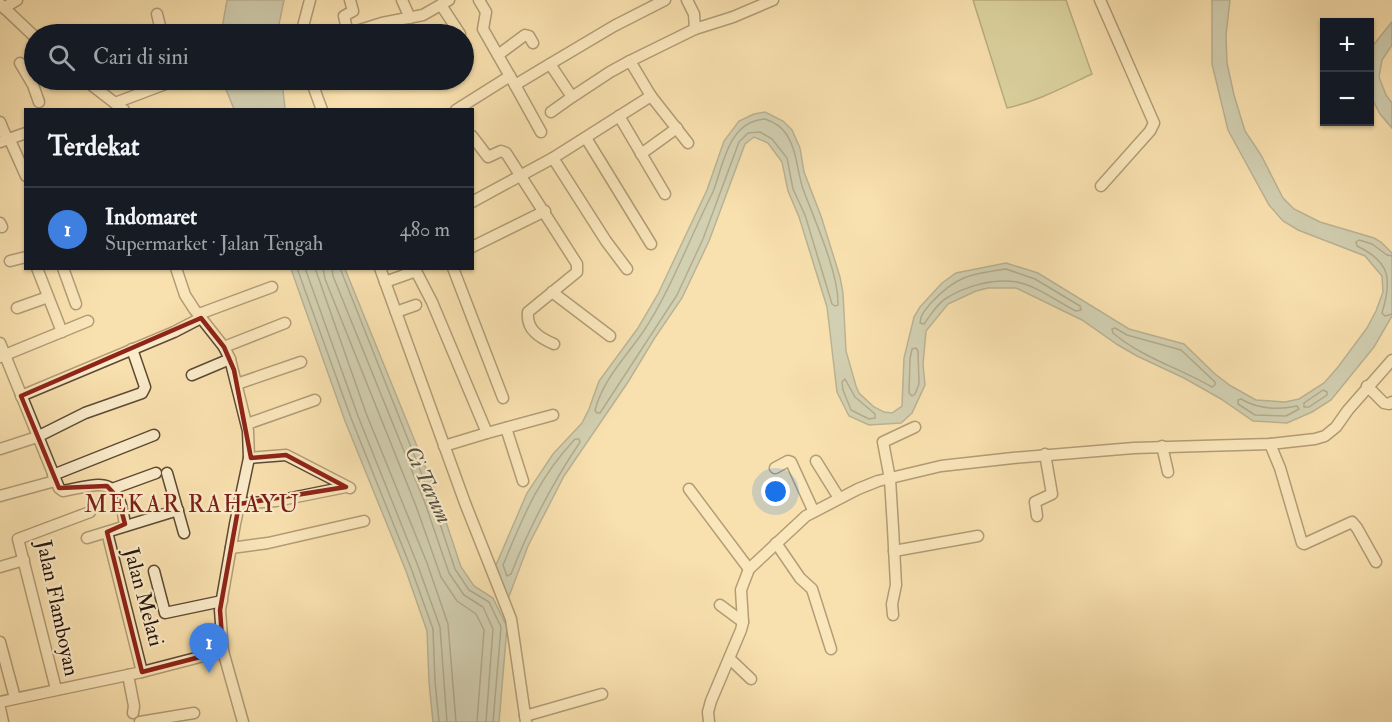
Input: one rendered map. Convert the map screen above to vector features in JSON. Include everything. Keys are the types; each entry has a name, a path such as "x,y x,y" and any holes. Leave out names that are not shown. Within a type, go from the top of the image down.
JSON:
{"street":[{"path":"17,0 2,6 24,27"},
{"path":"304,24 310,0"},
{"path":"346,24 344,15 353,11 350,0"},
{"path":"402,0 410,18"},
{"path":"479,0 486,12 483,29 541,132"},
{"path":"460,108 513,80 550,64 614,26 665,0"},
{"path":"688,0 693,14 694,29"},
{"path":"551,112 630,61 694,29 733,17 773,0"},
{"path":"1100,0 1154,123 1150,131 1101,186"},
{"path":"379,24 423,15 445,3 455,24"},
{"path":"157,14 160,24"},
{"path":"498,55 525,35 529,36 533,43"},
{"path":"630,61 651,96 688,142"},
{"path":"20,63 24,70"},
{"path":"550,64 572,97"},
{"path":"35,90 39,102"},
{"path":"100,90 119,106 154,90"},
{"path":"315,90 321,108"},
{"path":"474,201 553,158 651,96"},
{"path":"619,116 666,194"},
{"path":"0,122 6,140 24,172"},
{"path":"642,154 677,128"},
{"path":"6,140 24,134"},
{"path":"586,138 651,244"},
{"path":"474,139 488,157 504,151 545,211 578,269 573,276 528,312 527,316 533,332 538,338 554,344"},
{"path":"553,158 606,241 627,269"},
{"path":"475,245 545,211"},
{"path":"10,261 24,258"},
{"path":"38,270 62,332"},
{"path":"64,270 76,304"},
{"path":"177,270 185,295 224,347 230,359 250,440 249,458 231,548 220,622 222,651 243,722"},
{"path":"381,270 444,446 509,613 515,639 525,719 602,694"},
{"path":"385,282 419,270 487,433"},
{"path":"454,270 503,398"},
{"path":"21,396 174,332 200,316 272,288"},
{"path":"552,292 610,336"},
{"path":"17,308 48,297"},
{"path":"396,312 416,305"},
{"path":"2,356 88,321"},
{"path":"224,347 285,323"},
{"path":"466,336 478,332"},
{"path":"0,343 2,356 54,478 62,491 97,484 112,489 156,473"},
{"path":"0,449 37,437 85,413 142,393 145,387 132,350"},
{"path":"192,375 230,359"},
{"path":"708,722 711,701 730,659 743,622 741,595 749,569 813,510 858,489 941,466 1046,454 1162,446 1299,442 1330,434 1367,386 1392,360"},
{"path":"237,384 302,362"},
{"path":"1367,386 1384,403 1392,402"},
{"path":"247,424 315,400"},
{"path":"444,446 554,415"},
{"path":"893,615 892,604 896,585 890,479 884,442 915,427"},
{"path":"506,428 523,481"},
{"path":"0,496 54,478 154,435"},
{"path":"1270,444 1284,479 1302,543 1352,522 1376,562"},
{"path":"1162,446 1168,472"},
{"path":"1037,516 1035,502 1052,494 1046,454"},
{"path":"239,504 276,501 348,488 286,455 249,458"},
{"path":"775,468 788,461 791,462 813,510"},
{"path":"816,461 839,498"},
{"path":"168,473 184,533"},
{"name":"Jalan Melati","path":"112,489 118,498 125,525"},
{"path":"689,489 749,569"},
{"name":"Jalan Melati","path":"87,538 178,510"},
{"name":"Jalan Flamboyan","path":"56,689 18,539 90,512"},
{"path":"231,548 268,543 364,521"},
{"name":"Jalan Melati","path":"107,532 142,672"},
{"path":"894,551 978,536"},
{"path":"776,543 800,578 812,589 831,649"},
{"path":"0,567 24,560"},
{"path":"154,571 165,614 222,601"},
{"path":"720,605 743,622"},
{"path":"0,642 15,698"},
{"path":"0,702 142,672 222,651"},
{"path":"730,659 751,679"},
{"path":"128,675 136,719 194,713"},
{"path":"0,708 3,722"}],"highlighted area":[{"path":"201,318 224,347 234,370 251,458 286,455 346,487 239,504 220,610 223,651 142,672 107,532 125,524 118,498 107,486 59,488 21,396"}],"green space":[{"path":"973,0 1066,0 1092,74 1039,98 1007,108"}],"water":[{"path":"227,0 284,0 279,24 223,24"},
{"path":"1212,0 1230,0 1226,35 1227,63 1234,95 1245,131 1261,155 1283,198 1294,209 1320,222 1374,238 1392,253 1392,316 1374,347 1331,400 1312,412 1287,423 1253,421 1184,378 1118,345 1082,320 1016,288 988,288 948,304 926,331 923,364 925,385 912,413 901,423 869,425 849,416 837,392 827,307 799,217 788,191 782,162 768,143 754,137 745,144 709,241 682,298 564,476 528,546 508,599 496,565 527,493 553,454 582,423 599,381 638,328 658,294 707,190 724,141 739,121 754,114 765,112 783,121 792,130 800,148 804,172 821,216 840,277 846,351 856,386 859,393 874,407 884,412 892,413 902,406 904,358 914,317 920,307 942,283 956,273 1006,263 1038,273 1129,329 1184,344 1215,374 1256,400 1285,402 1299,399 1324,383 1367,328 1383,292 1382,276 1365,256 1298,230 1283,221 1269,205 1228,130 1212,64"},
{"path":"1392,22 1392,45 1382,60 1379,77 1392,103 1392,128 1374,103 1374,44"},
{"path":"226,90 283,90 285,108 234,108"},
{"name":"Ci Tarum","path":"291,270 345,270 438,498 461,567 474,586 493,598 507,627 499,722 433,722 427,631 406,571 345,421"}],"place":[{"name":"Indomaret","path":"209,673"}],"district":[{"name":"MEKAR RAHAYU","path":"192,504"}]}
